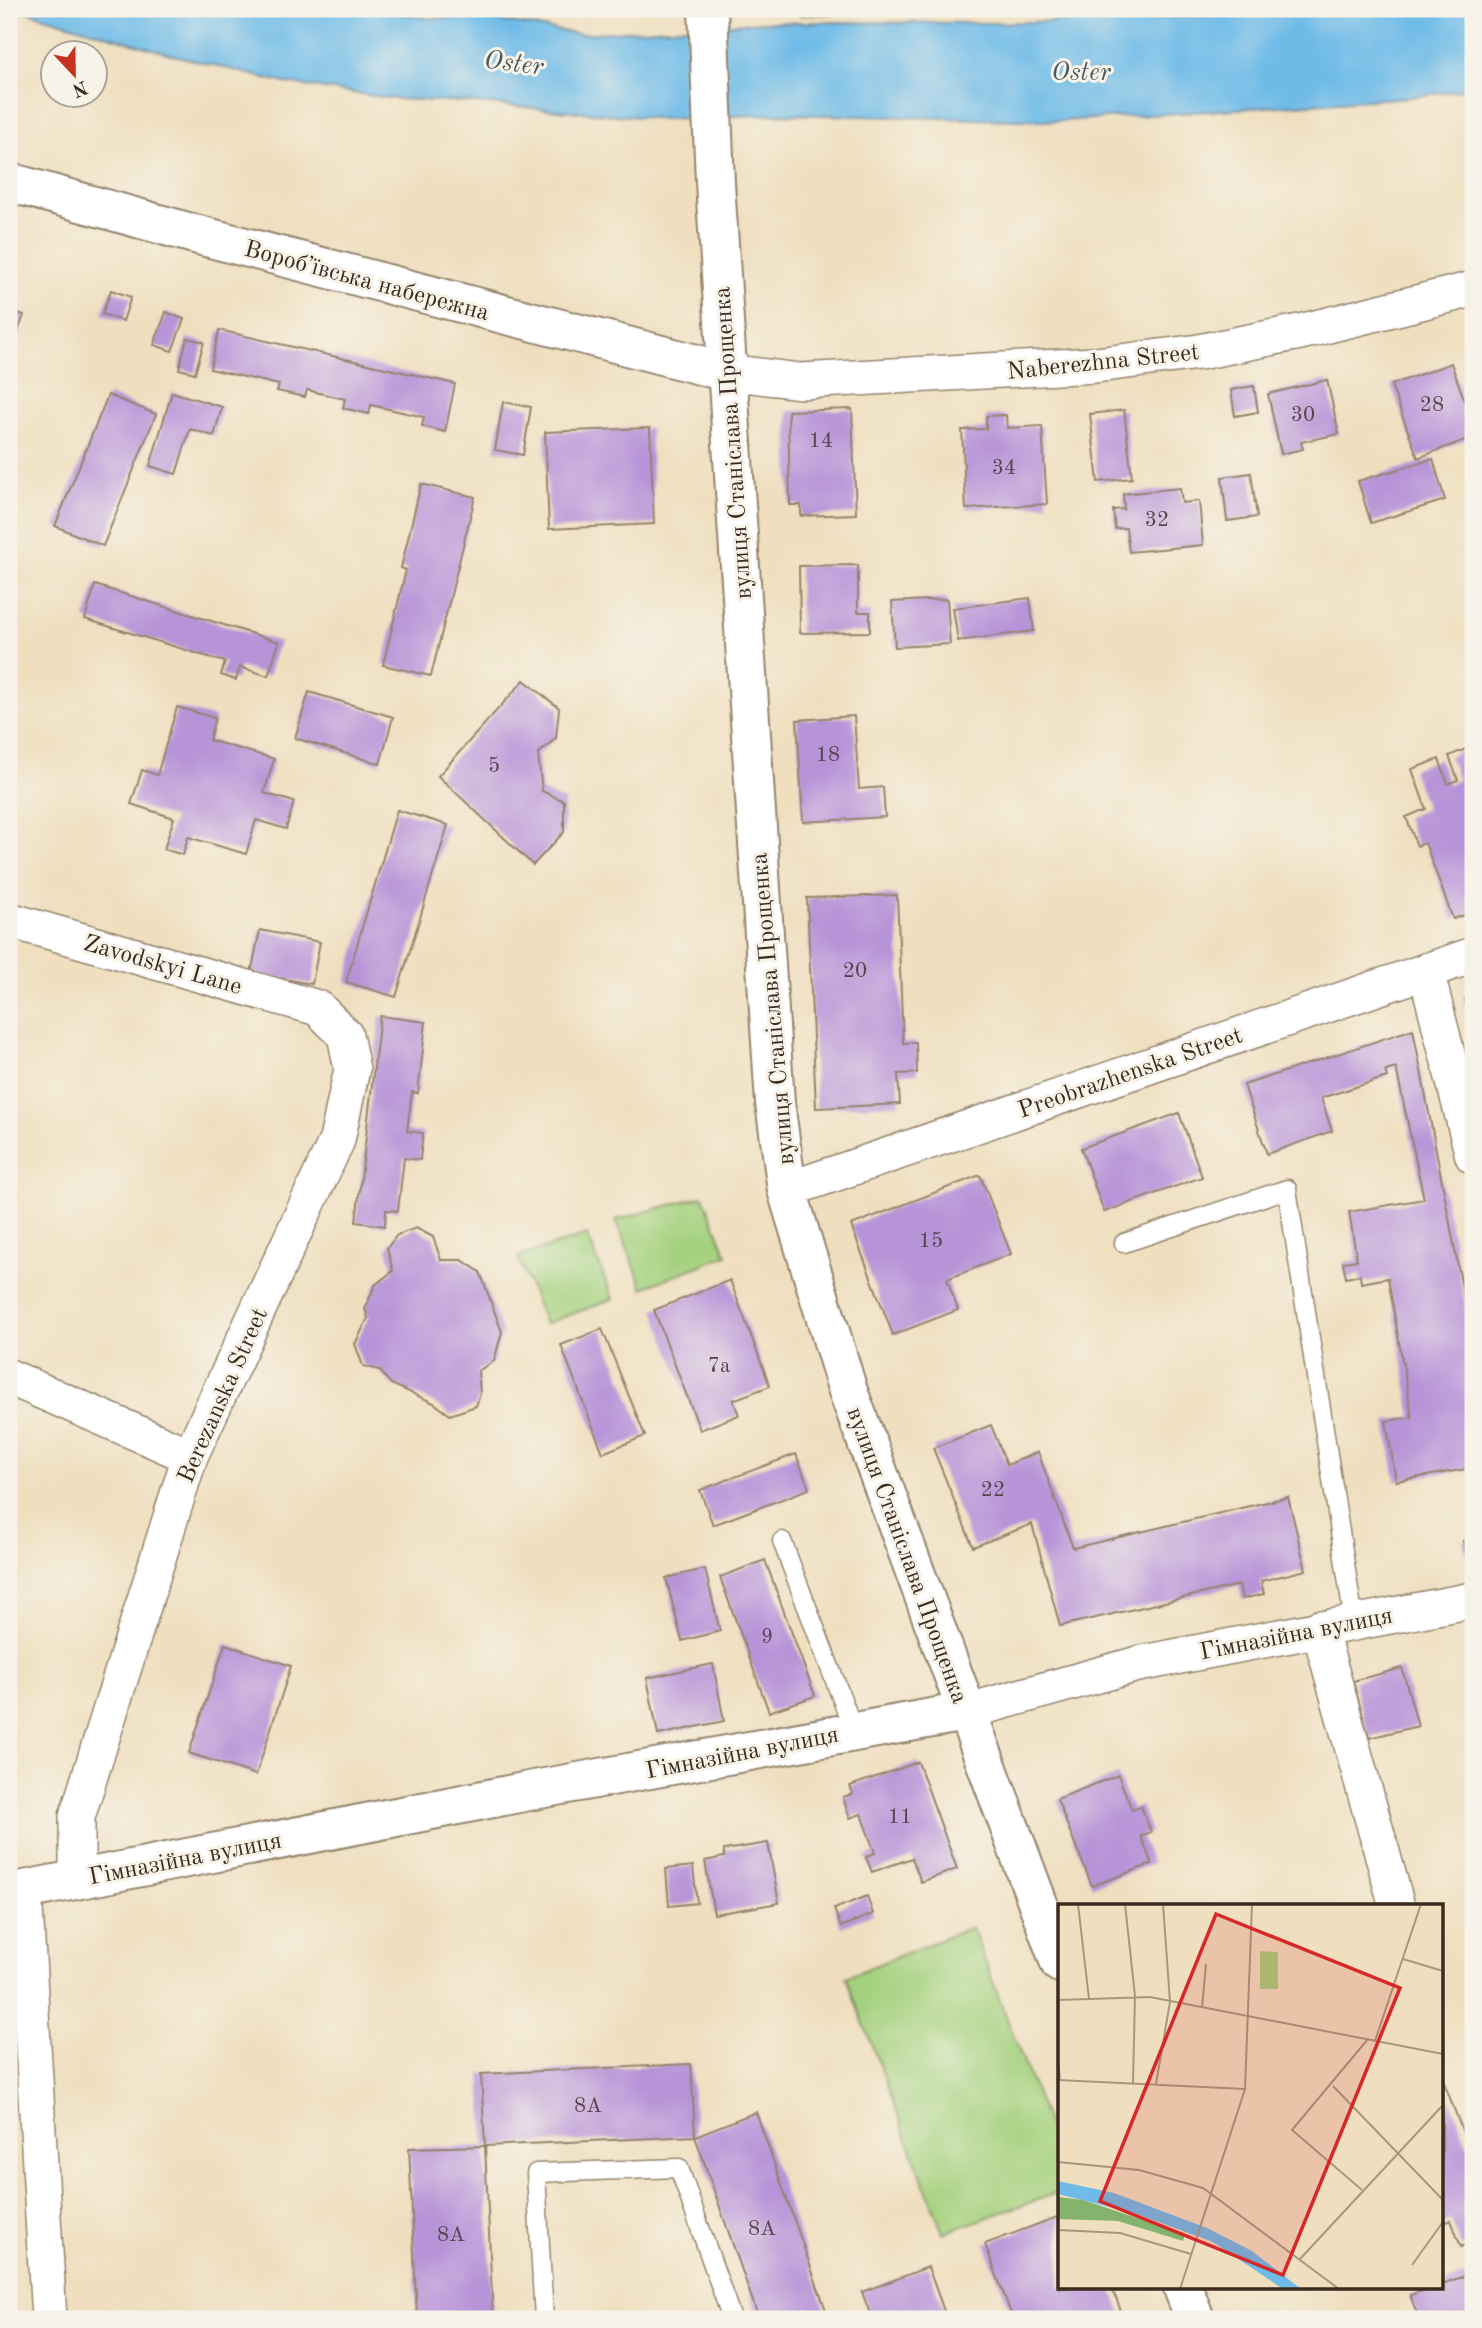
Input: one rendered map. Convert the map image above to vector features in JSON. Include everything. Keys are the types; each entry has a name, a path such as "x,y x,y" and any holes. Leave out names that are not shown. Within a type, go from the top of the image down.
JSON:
{"main road":[{"name":"вулиця Станіслава Прощенка","path":"708,9 715,183 775,1103 787,1190 848,1391 1058,1958"},
{"name":"Воробʼївська набережна","path":"9,182 191,233 727,372"},
{"name":"Гімназійна вулиця","path":"16,1891 965,1712"},
{"path":"1184,2290 1195,2319"}],"street":[{"name":"Naberezhna Street","path":"727,372 800,381 1096,366 1199,352 1287,334 1473,289"},
{"name":"Zavodskyi Lane","path":"9,920 318,1008"},
{"name":"Preobrazhenska Street","path":"787,1190 1473,955"},
{"path":"1426,971 1473,1156"},
{"name":"Berezanska Street","path":"77,1879 77,1817 190,1456 337,1140 352,1069 345,1035 318,1008"},
{"path":"9,1377 190,1456"},
{"name":"Гімназійна вулиця","path":"965,1712 1138,1664 1473,1600"},
{"path":"1319,1628 1396,1904"},
{"path":"16,1891 49,2319"}],"lane":[{"path":"1124,1243 1287,1189 1354,1622"},
{"path":"782,1541 854,1731"},
{"path":"544,2319 536,2173 679,2168 732,2319"}],"green space":[{"path":"797,9 989,9 798,15"},
{"path":"703,1196 727,1255 643,1288 616,1220"},
{"path":"587,1235 613,1299 545,1324 518,1257"},
{"path":"972,1927 1058,2152 1058,2193 943,2233 846,1977"}],"water":[{"name":"Oster","path":"18,9 372,9 427,18 487,19 581,34 762,22 989,23 1147,19 1295,9 1473,9 1473,88 1410,97 1062,121 781,114 664,119 464,102 395,99 285,83 173,55"}],"building":[{"path":"9,263 17,266 9,289"},
{"path":"111,290 131,297 123,321 102,314"},
{"path":"9,310 24,315 9,356"},
{"path":"166,312 184,319 172,351 154,345"},
{"path":"219,330 455,384 445,432 422,426 424,417 371,405 369,414 343,408 345,399 307,390 305,397 277,391 279,385 210,369"},
{"path":"187,338 204,342 195,373 179,369"},
{"path":"1451,363 1473,424 1473,437 1418,458 1391,385"},
{"path":"1327,380 1339,434 1301,442 1303,449 1281,454 1268,394"},
{"path":"1254,386 1258,412 1235,416 1231,390"},
{"path":"172,392 222,407 214,436 190,429 176,474 150,466"},
{"path":"108,395 156,414 103,546 55,526"},
{"path":"503,402 531,407 523,455 495,450"},
{"path":"852,409 856,514 801,516 801,505 790,505 788,411"},
{"path":"1124,410 1132,478 1098,482 1090,414"},
{"path":"1006,415 1007,428 1042,426 1047,504 966,509 962,430 986,429 986,416"},
{"path":"650,428 654,524 549,529 545,432"},
{"path":"1433,459 1445,500 1371,523 1358,481"},
{"path":"1251,473 1257,517 1227,521 1222,477"},
{"path":"421,484 475,497 431,676 383,665 406,570 401,568"},
{"path":"1180,488 1182,503 1199,501 1203,545 1129,552 1126,528 1115,529 1113,510 1124,509 1123,494"},
{"path":"858,565 858,612 870,612 870,632 800,633 799,566"},
{"path":"95,585 279,642 268,676 240,667 236,680 221,675 225,662 85,619"},
{"path":"1030,598 1034,631 958,641 953,608"},
{"path":"947,599 950,644 895,647 892,602"},
{"path":"524,680 559,708 556,738 538,754 542,791 564,801 564,832 533,865 438,776"},
{"path":"309,692 393,717 380,764 295,738"},
{"path":"177,707 215,718 209,740 274,759 264,793 294,802 286,829 256,820 246,854 188,837 183,855 164,849 174,818 131,804 142,770 157,775"},
{"path":"854,716 859,789 883,787 885,817 803,822 797,720"},
{"path":"1473,746 1473,912 1453,919 1425,843 1417,846 1406,817 1426,809 1412,769 1439,759 1448,784 1458,780 1449,756"},
{"path":"397,810 448,825 396,997 346,982"},
{"path":"897,895 903,1043 916,1042 917,1073 898,1074 900,1104 816,1108 807,898"},
{"path":"260,930 320,942 312,984 251,973"},
{"path":"1473,997 1473,1027 1472,1027 1465,999"},
{"path":"380,1016 426,1022 418,1093 412,1092 407,1131 423,1133 420,1160 404,1158 398,1211 386,1210 385,1226 356,1222"},
{"path":"1413,1029 1473,1345 1473,1468 1396,1481 1386,1421 1412,1417 1388,1278 1361,1283 1360,1275 1346,1278 1343,1262 1357,1260 1349,1212 1424,1199 1396,1068 1385,1071 1387,1077 1321,1098 1332,1131 1267,1154 1244,1085"},
{"path":"1179,1113 1202,1177 1104,1212 1081,1148"},
{"path":"980,1175 1011,1254 947,1279 958,1310 893,1335 851,1225"},
{"path":"416,1228 433,1237 441,1260 462,1260 480,1272 502,1332 494,1361 478,1371 480,1394 476,1406 450,1415 434,1403 391,1384 379,1370 363,1366 355,1344 368,1318 365,1309 375,1285 393,1271 387,1248 397,1235"},
{"path":"730,1280 770,1386 733,1400 739,1415 700,1430 654,1310"},
{"path":"602,1329 645,1436 603,1453 561,1345"},
{"path":"991,1425 1007,1465 1038,1452 1073,1548 1288,1497 1306,1570 1261,1581 1264,1594 1242,1599 1239,1585 1060,1626 1032,1524 973,1547 933,1448"},
{"path":"796,1454 809,1489 713,1525 700,1490"},
{"path":"1473,1538 1473,1576 1472,1576 1463,1541"},
{"path":"765,1560 815,1696 769,1712 720,1577"},
{"path":"705,1569 720,1631 682,1641 666,1578"},
{"path":"225,1644 291,1666 256,1775 189,1753"},
{"path":"713,1664 724,1721 658,1735 647,1678"},
{"path":"1402,1668 1418,1726 1369,1738 1353,1681"},
{"path":"918,1762 957,1869 921,1882 912,1858 872,1872 866,1857 875,1853 861,1814 850,1818 843,1797 853,1794 850,1786"},
{"path":"1118,1775 1132,1810 1141,1806 1151,1832 1141,1836 1152,1864 1092,1886 1057,1799"},
{"path":"768,1843 779,1903 714,1914 705,1861 724,1857 724,1850"},
{"path":"693,1866 697,1903 669,1906 666,1869"},
{"path":"867,1896 873,1914 841,1927 834,1909"},
{"path":"691,2064 695,2136 485,2146 481,2074"},
{"path":"1444,2082 1473,2159 1473,2242 1461,2247 1451,2220 1444,2223"},
{"path":"756,2112 829,2319 759,2319 695,2136"},
{"path":"485,2146 493,2319 417,2319 409,2148"},
{"path":"1058,2217 1058,2290 1113,2290 1124,2319 1013,2319 985,2244"},
{"path":"928,2267 947,2319 872,2319 862,2292"},
{"path":"1473,2273 1473,2319 1419,2319 1410,2295 1424,2290 1444,2290 1444,2283"}]}
